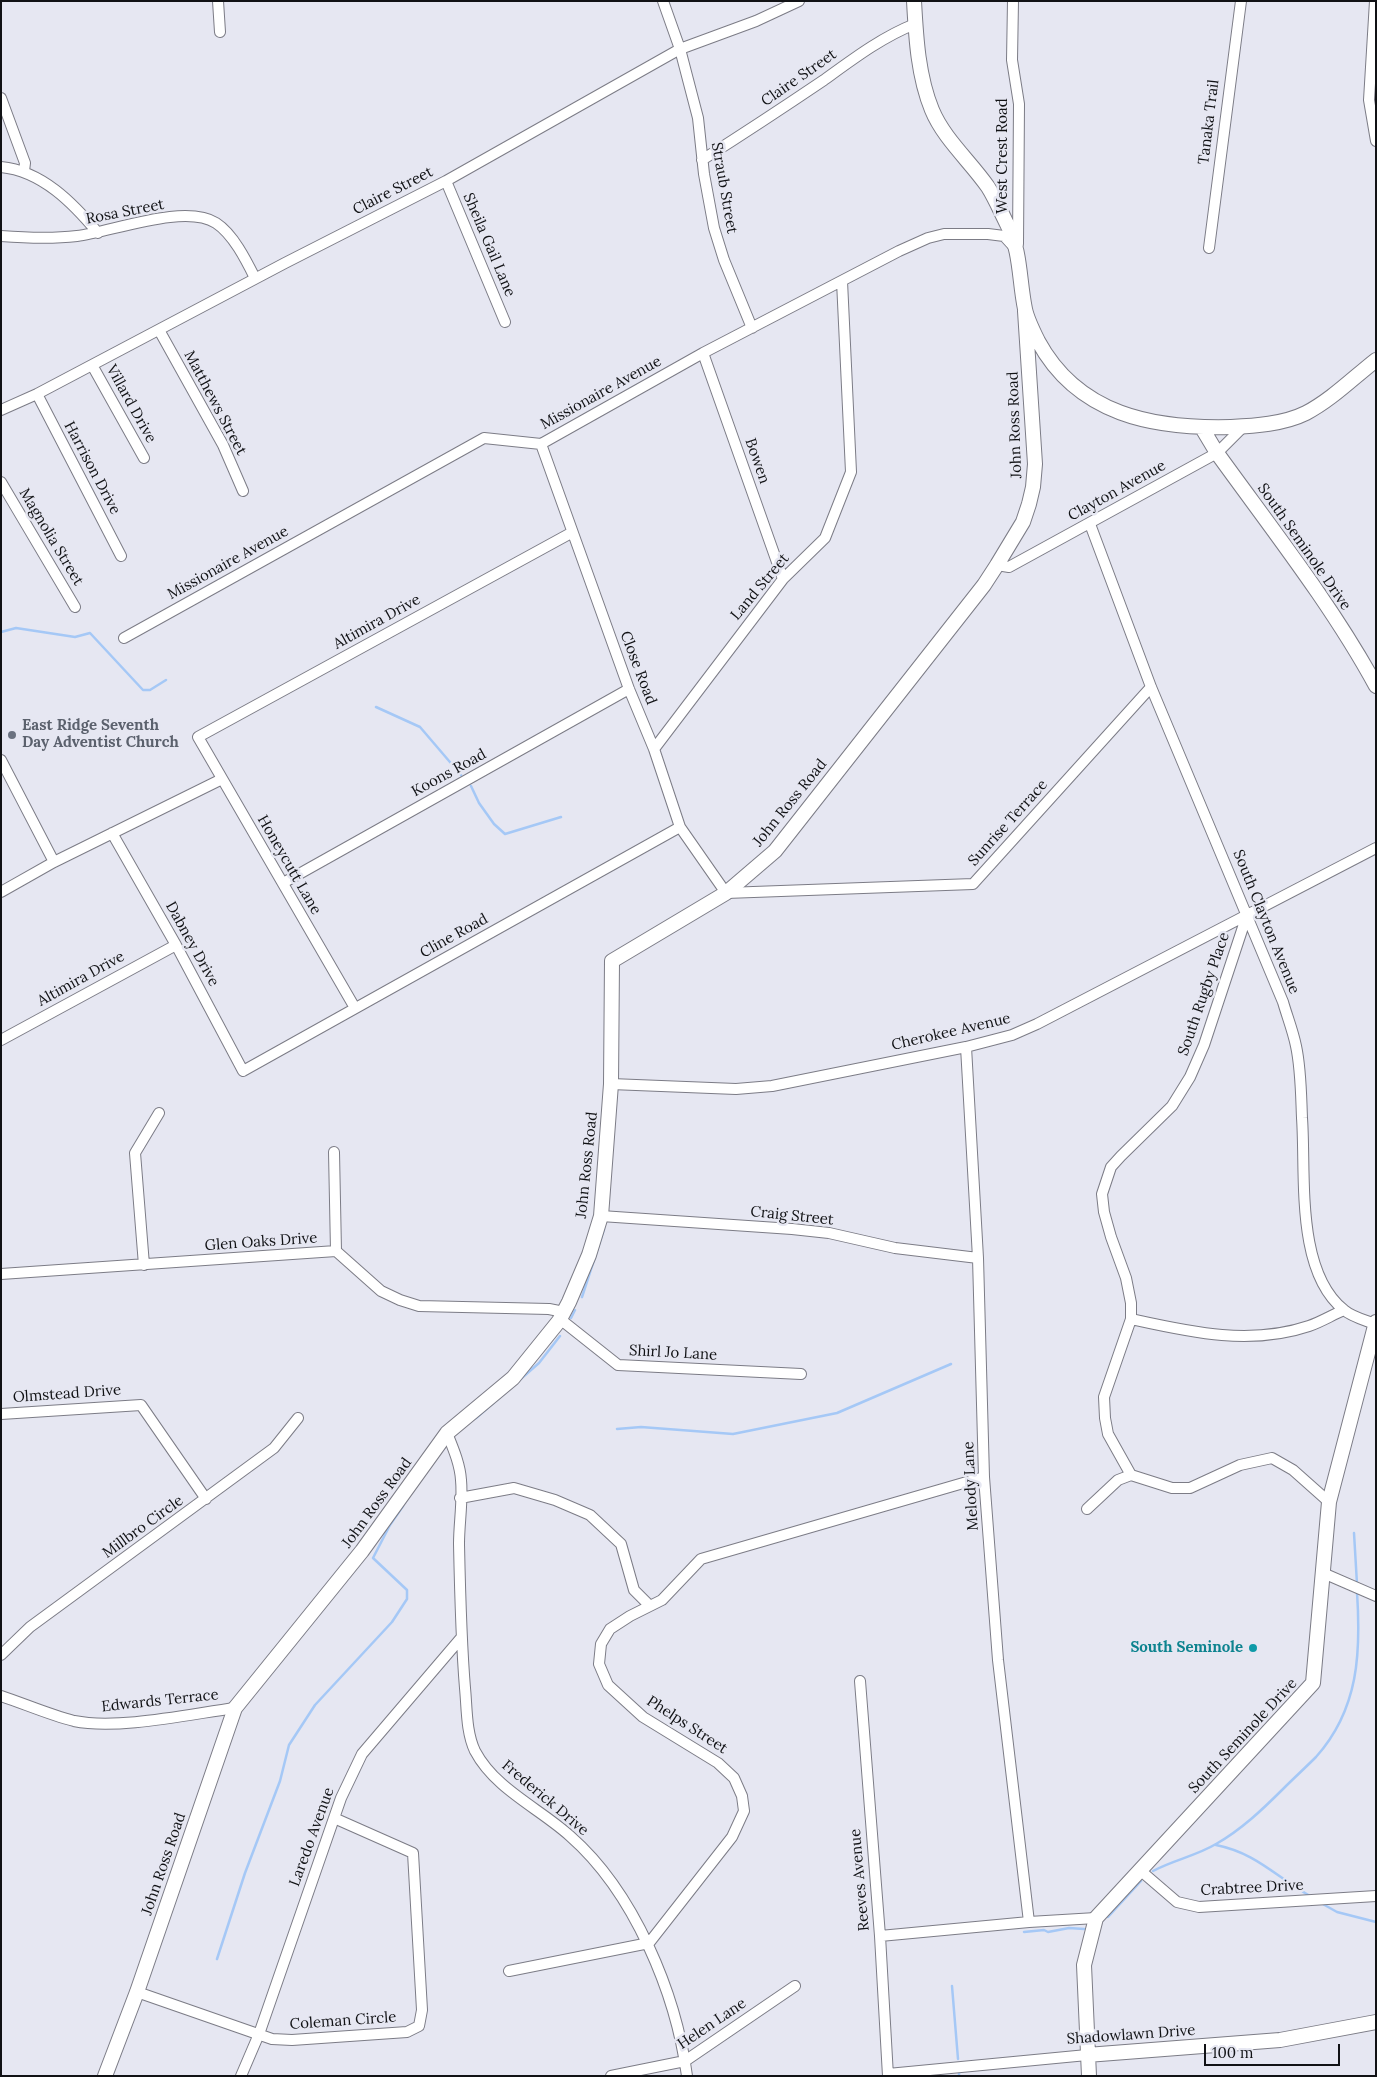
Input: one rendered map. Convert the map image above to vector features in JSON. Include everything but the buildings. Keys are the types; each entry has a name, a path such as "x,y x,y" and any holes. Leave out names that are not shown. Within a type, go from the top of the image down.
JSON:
{"street":[{"path":"218,1 220,32"},
{"name":"Straub Street","path":"662,1 680,49 698,118 702,160 714,228 724,260 752,328"},
{"name":"Claire Street","path":"1,410 37,394 255,278 446,181 680,49 756,21 799,1"},
{"path":"914,1 915,24 922,73 932,111 942,128 988,187 1009,227 1018,250 1025,311 1038,340 1052,363 1079,390 1107,408 1125,415 1168,425 1202,428 1244,426 1285,420 1305,413 1376,360"},
{"name":"West Crest Road","path":"1013,1 1012,60 1019,104 1018,250"},
{"name":"Tanaka Trail","path":"1209,248 1241,1"},
{"path":"1375,1 1369,100 1376,141"},
{"name":"Claire Street","path":"702,160 857,56 900,30 915,24"},
{"path":"1,98 25,163 24,171"},
{"path":"1,167 24,171 62,195 98,232"},
{"name":"Sheila Gail Lane","path":"446,181 505,322"},
{"name":"Rosa Street","path":"1,236 39,239 78,236 117,226 180,216 208,220 223,228 255,278"},
{"name":"Missionaire Avenue","path":"124,638 484,438 541,444 703,353 899,251 928,238 944,234 1004,236 1018,250"},
{"name":"Land Street","path":"654,749 783,579 825,538 851,472 850,404 842,281"},
{"name":"John Ross Road","path":"105,2076 137,1992 235,1708 362,1551 448,1433 513,1378 562,1315 589,1255 601,1216 611,1084 612,961 726,893 775,851 984,585 1023,522 1033,488 1035,464 1025,311"},
{"name":"Matthews Street","path":"159,330 223,445 243,491"},
{"name":"Bowen","path":"703,353 783,579"},
{"name":"Villard Drive","path":"92,365 144,458"},
{"name":"Harrison Drive","path":"37,394 121,556"},
{"name":"Clayton Avenue","path":"997,566 1010,566 1218,453 1244,426"},
{"name":"South Seminole Drive","path":"1202,428 1331,613 1376,686"},
{"name":"Close Road","path":"541,444 571,532 629,689 654,749 680,827 726,893"},
{"name":"Magnolia Street","path":"1,482 75,607"},
{"name":"South Clayton Avenue","path":"1090,524 1151,687 1283,1002 1296,1046 1300,1085 1305,1205 1309,1246 1316,1268 1328,1293 1344,1310 1376,1323"},
{"name":"Altimira Drive","path":"198,737 571,532"},
{"name":"Sunrise Terrace","path":"726,893 973,884 1151,687"},
{"name":"Koons Road","path":"283,884 629,689"},
{"name":"Honeycutt Lane","path":"198,737 355,1008"},
{"path":"1,760 54,862"},
{"path":"1,892 54,862 222,780"},
{"name":"Cline Road","path":"243,1071 680,827"},
{"name":"Dabney Drive","path":"112,833 176,945 243,1071"},
{"name":"Cherokee Avenue","path":"611,1084 736,1089 772,1086 1012,1035 1037,1024 1376,848"},
{"name":"South Rugby Place","path":"1131,1474 1108,1434 1105,1418 1104,1397 1131,1319 1131,1303 1126,1278 1104,1212 1102,1194 1111,1168 1172,1106 1190,1077 1204,1045 1247,915"},
{"name":"Altimira Drive","path":"1,1040 176,945"},
{"name":"Melody Lane","path":"966,1046 978,1258 984,1477 998,1660 1029,1922"},
{"path":"144,1265 135,1154 159,1113"},
{"path":"334,1152 336,1251"},
{"name":"Craig Street","path":"601,1216 792,1229 829,1234 895,1248 978,1258"},
{"name":"Glen Oaks Drive","path":"1,1274 336,1251 381,1291 419,1306 550,1309 562,1315"},
{"path":"1131,1319 1202,1334 1245,1337 1279,1334 1309,1326 1344,1310"},
{"name":"Shirl Jo Lane","path":"562,1315 618,1365 801,1374"},
{"name":"South Seminole Drive","path":"1089,2076 1084,1965 1096,1918 1313,1683 1329,1502 1376,1323"},
{"name":"Olmstead Drive","path":"1,1414 140,1405 206,1499"},
{"name":"Millbro Circle","path":"1,1655 30,1628 274,1448 298,1418"},
{"name":"Frederick Drive","path":"448,1433 456,1456 461,1480 459,1540 461,1638 469,1735 475,1751 488,1769 570,1836 599,1866 649,1943 671,2005 687,2076"},
{"path":"1088,1509 1118,1480 1131,1474 1172,1488 1190,1488 1240,1465 1272,1458 1293,1470 1329,1502"},
{"name":"Phelps Street","path":"649,1943 732,1837 744,1811 742,1796 734,1778 718,1763 643,1717 608,1685 599,1664 601,1644 610,1629 630,1616 662,1600 701,1559 984,1477"},
{"path":"460,1498 514,1488 555,1500 590,1515 621,1544 634,1590 650,1606"},
{"path":"1323,1573 1376,1596"},
{"name":"Laredo Avenue","path":"241,2076 259,2034 341,1798 362,1754 461,1638"},
{"name":"Reeves Avenue","path":"860,1682 880,1936 888,2075"},
{"name":"Edwards Terrace","path":"1,1696 74,1721 97,1723 128,1722 235,1708"},
{"name":"Coleman Circle","path":"137,1992 272,2040 407,2032 419,2026 422,2010 413,1853 334,1818"},
{"name":"Crabtree Drive","path":"1141,1871 1177,1902 1199,1907 1376,1896"},
{"path":"880,1936 1029,1922 1096,1918"},
{"path":"509,1971 649,1943"},
{"name":"Helen Lane","path":"611,2076 685,2061 795,1986"},
{"name":"Shadowlawn Drive","path":"888,2075 1088,2055 1280,2040 1376,2022"}],"waterway":[{"path":"1,632 16,628 75,637 90,633 143,690 150,690 166,680"},
{"path":"376,707 420,727 461,775"},
{"path":"471,786 479,803 494,824 505,834 561,817"},
{"path":"582,1297 604,1229"},
{"path":"571,1318 575,1310"},
{"path":"476,1418 539,1363 560,1336"},
{"path":"617,1429 641,1427 733,1434 837,1413 951,1364"},
{"path":"217,1959 245,1873 280,1781 289,1745 315,1705 392,1622 407,1599 407,1590 373,1558 390,1525 403,1506"},
{"path":"1354,1533 1357,1584"},
{"path":"1153,1871 1208,1848 1243,1826 1312,1761 1330,1739 1349,1700 1354,1679 1358,1636 1357,1592"},
{"path":"1216,1845 1254,1859 1310,1896"},
{"path":"1108,1917 1141,1881"},
{"path":"1321,1903 1337,1912 1376,1922"},
{"path":"1024,1932 1044,1930 1048,1932 1069,1928 1084,1929"},
{"path":"952,1986 958,2059"}],"place":[{"name":"East Ridge Seventh Day Adventist Church","path":"12,735"},
{"name":"South Seminole","path":"1253,1648"}]}
